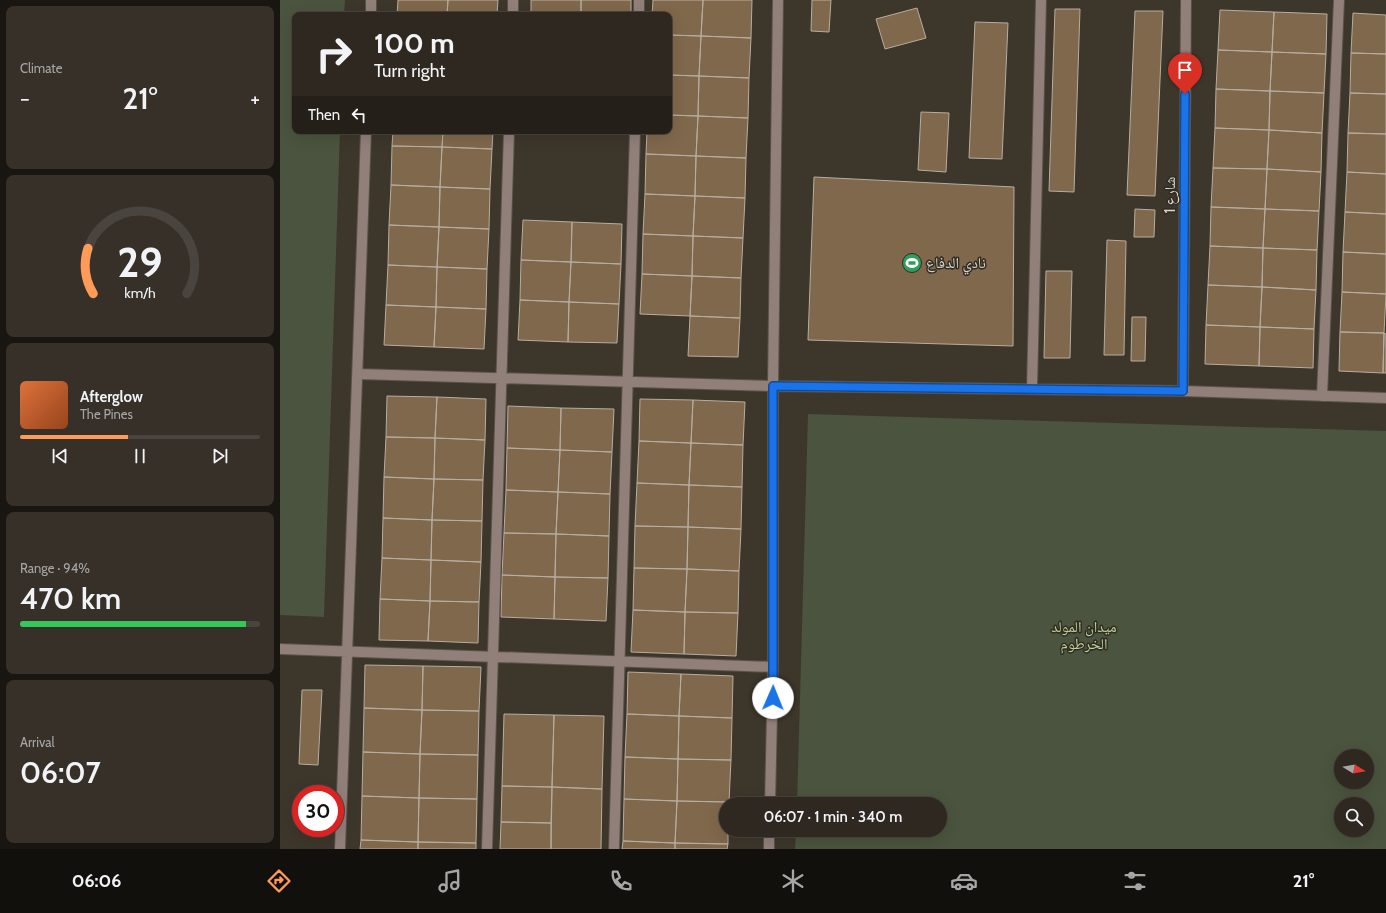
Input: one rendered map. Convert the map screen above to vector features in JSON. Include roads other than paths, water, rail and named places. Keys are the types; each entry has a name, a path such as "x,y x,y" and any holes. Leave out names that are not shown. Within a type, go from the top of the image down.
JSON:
{"street":[{"path":"370,12 371,0"},
{"path":"513,0 513,12"},
{"path":"639,0 639,12"},
{"path":"770,797 773,667 773,386 778,0"},
{"path":"1032,389 1041,0"},
{"name":"شارع 1","path":"1183,391 1186,0"},
{"path":"1322,396 1339,0"},
{"path":"340,849 366,134"},
{"path":"487,849 509,134"},
{"path":"614,849 635,134"},
{"path":"358,374 773,386 1183,391 1386,398"},
{"path":"280,649 348,650 773,667"},
{"path":"769,837 769,849"}],"place":[{"name":"نادي الدفاع","path":"912,263"}],"park label":[{"name":"ميدان المولد الخرطوم","path":"1084,636"}]}
